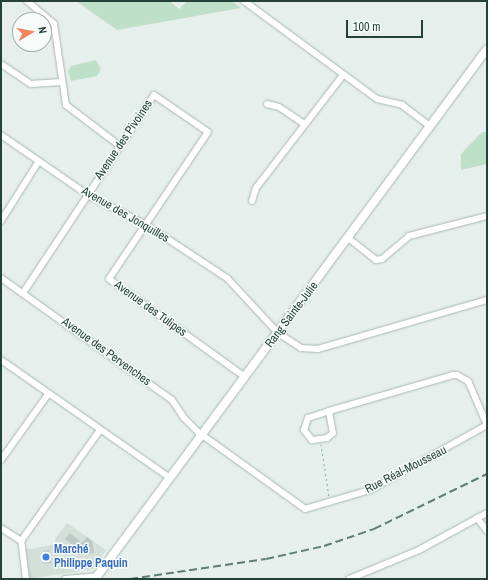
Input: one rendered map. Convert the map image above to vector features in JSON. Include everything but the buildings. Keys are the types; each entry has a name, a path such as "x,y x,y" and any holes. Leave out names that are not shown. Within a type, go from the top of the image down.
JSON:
{"street":[{"path":"27,1 54,24 64,101 71,112 120,146"},
{"path":"244,1 343,75 383,102 402,105 430,126"},
{"name":"Rang Sainte-Julie","path":"96,577 487,49"},
{"path":"1,64 30,84 61,82"},
{"path":"252,201 256,188 343,75"},
{"name":"Avenue des Pivoines","path":"23,293 154,95 208,132 145,224"},
{"path":"267,104 279,107 304,124"},
{"name":"Avenue des Jonquilles","path":"1,135 88,195 145,224 227,278 278,333 301,348 318,349 487,300"},
{"path":"1,221 39,161"},
{"path":"348,238 376,260 382,259 410,236 487,216"},
{"name":"Avenue des Tulipes","path":"145,224 110,275 110,280 245,377"},
{"name":"Avenue des Pervenches","path":"1,278 172,400 184,418 202,435"},
{"path":"1,360 170,478"},
{"path":"329,411 333,433 321,440 312,440 306,434 304,421 329,411 457,375 468,381 487,425"},
{"path":"1,460 49,394"},
{"name":"Rue Réal-Mousseau","path":"202,435 301,507 309,509 370,490 407,472 487,425"},
{"path":"26,579 21,541 100,430"},
{"path":"349,579 419,550 487,513"},
{"path":"477,518 487,531"},
{"path":"1,528 21,541"},
{"path":"66,579 96,577"}],"path":[{"path":"321,440 330,503"}],"shaded area":[{"path":"67,523 106,550 94,569 28,579 25,550 56,544 55,539"}],"green space":[{"path":"76,1 170,1 179,9 187,1 232,1 241,8 117,30"},
{"path":"96,60 101,69 97,76 71,81 68,71 71,66"},
{"path":"482,132 487,132 487,164 461,170 461,154"}],"railway":[{"path":"130,579 266,559 324,546 374,529 487,474"}],"place":[{"name":"Marché Philippe Paquin","path":"46,557"}]}
